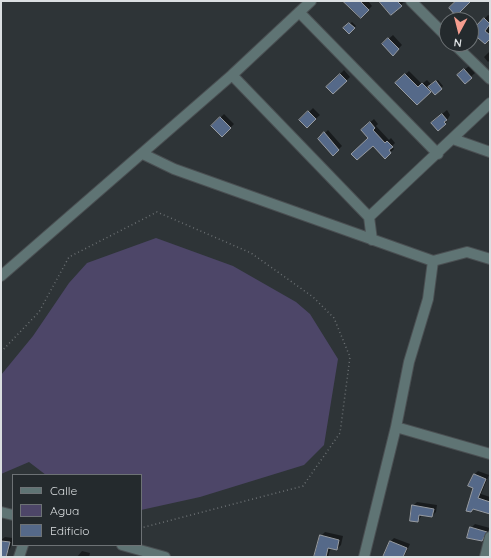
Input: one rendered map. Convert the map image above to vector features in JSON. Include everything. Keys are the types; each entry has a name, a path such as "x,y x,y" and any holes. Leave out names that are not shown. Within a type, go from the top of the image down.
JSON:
{"street":[{"path":"1,276 143,154 232,75 311,1"},
{"path":"411,1 439,29"},
{"path":"299,12 438,154"},
{"path":"462,52 490,79"},
{"path":"232,75 369,217 372,240"},
{"path":"369,217 438,154 490,103"},
{"path":"453,139 490,152"},
{"path":"143,154 174,169 433,261 467,252 490,259"},
{"path":"364,557 396,427 409,362 428,298 433,261"},
{"path":"396,427 490,454"},
{"path":"1,512 12,515"},
{"path":"485,557 490,536"},
{"path":"19,557 23,546"},
{"path":"124,546 138,553 165,557"}],"path":[{"path":"1,352 39,312 69,257 157,212 251,253 313,297 334,318 350,357 340,433 304,486 142,528"}],"water":[{"path":"156,238 233,266 296,302 310,314 338,359 324,445 304,465 200,497 142,510 142,474 45,474 29,462 1,474 1,375 33,336 69,283 87,263"}],"building":[{"path":"343,1 360,1 369,10 361,18"},
{"path":"379,1 397,1 402,6 391,15"},
{"path":"456,1 471,1 460,12 452,12 449,8"},
{"path":"484,18 490,24 485,31 490,35 490,39 485,44 479,39 479,23"},
{"path":"349,23 355,28 349,34 343,28"},
{"path":"388,38 399,49 393,56 382,44"},
{"path":"464,69 472,78 465,84 457,75"},
{"path":"340,74 347,81 333,94 326,87"},
{"path":"405,74 418,87 422,83 431,92 417,105 395,83"},
{"path":"436,81 442,89 435,95 428,87"},
{"path":"308,111 316,119 307,128 299,120"},
{"path":"442,114 447,120 444,122 446,124 438,131 431,123"},
{"path":"220,117 231,128 222,137 211,126"},
{"path":"370,122 375,128 373,130 385,143 387,141 393,147 389,150 391,153 385,159 373,146 357,160 351,154 368,138 361,130"},
{"path":"324,132 339,150 333,156 318,139"},
{"path":"474,474 486,479 478,498 490,502 490,514 473,509 471,512 466,511 473,488 468,486"},
{"path":"412,505 434,509 432,517 419,515 418,522 410,521"},
{"path":"470,527 487,532 482,541 467,538"},
{"path":"320,535 339,540 337,550 328,548 326,557 314,557"},
{"path":"1,541 10,542 6,557 1,557"},
{"path":"390,541 407,548 403,557 383,557"}]}
